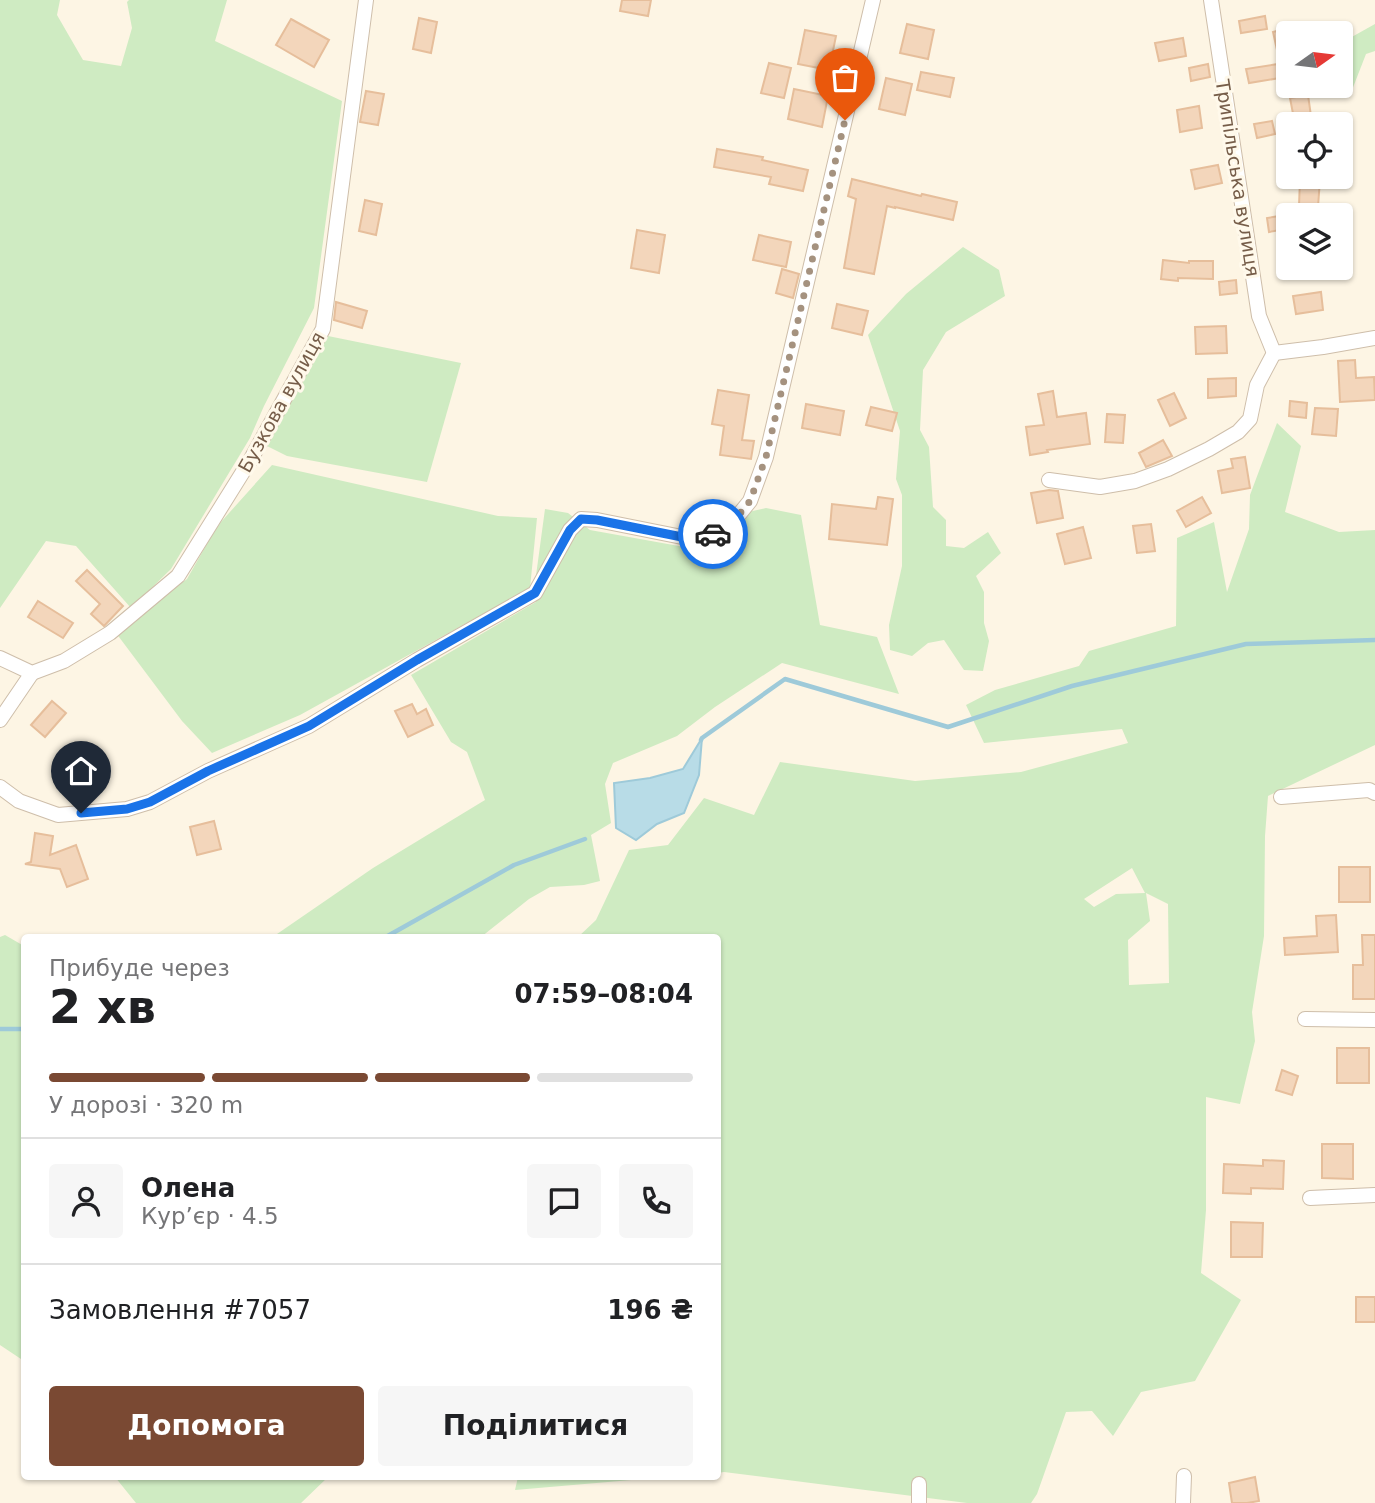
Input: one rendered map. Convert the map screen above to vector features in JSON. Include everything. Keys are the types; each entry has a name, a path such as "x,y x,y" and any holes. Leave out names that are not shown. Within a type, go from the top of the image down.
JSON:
{"street":[{"name":"Бузкова вулиця","path":"32,673 64,662 110,633 178,576 251,459 323,329 366,0"},
{"path":"0,787 19,801 58,815 127,809 150,802 208,771 309,726 417,660 535,593 570,530 581,519 682,537 724,533 750,501 766,457 873,0"},
{"name":"Трипільська вулиця","path":"1212,0 1259,316 1275,353"},
{"path":"1049,480 1100,487 1135,481 1168,468 1238,432 1250,419 1257,385 1275,353 1323,348 1375,338"},
{"path":"0,658 32,673 0,720"},
{"path":"1281,797 1369,790 1375,793"},
{"path":"1305,1019 1375,1020"},
{"path":"1310,1198 1375,1195"},
{"path":"1183,1503 1184,1476"},
{"path":"919,1484 919,1503"}],"green space":[{"path":"0,0 60,0 57,15 83,60 121,66 132,28 127,2 129,0 227,0 215,41 342,101 314,308 250,438 171,569 131,608 76,546 46,541 0,608"},
{"path":"1375,24 1375,51 1366,54 1353,87 1353,36"},
{"path":"963,247 999,270 1005,296 946,332 923,370 920,430 929,447 933,507 946,520 946,546 964,548 988,532 1001,553 976,576 984,592 984,623 989,641 983,671 964,670 944,640 928,643 912,656 890,650 889,625 902,566 902,495 896,479 900,431 868,335 906,294"},
{"path":"328,336 461,363 427,482 287,456 265,445"},
{"path":"1277,423 1301,446 1285,512 1339,532 1375,530 1375,745 1268,796 1264,936 1252,1012 1255,1041 1240,1104 1206,1097 1206,1210 1201,1273 1241,1300 1195,1381 1141,1392 1113,1436 1092,1411 1066,1412 1037,1494 1031,1503 967,1503 721,1472 721,934 581,934 596,920 629,850 668,845 704,798 754,815 780,762 915,781 1021,772 1128,743 1122,729 984,743 966,705 995,690 1079,666 1089,651 1176,626 1177,538 1214,522 1227,592 1249,529 1250,495","holes":["1132,868 1145,893 1116,894 1094,907 1084,899","1146,893 1168,904 1169,983 1129,985 1128,940 1150,921"]},
{"path":"272,465 498,516 537,518 530,588 300,715 212,753 182,721 116,633 187,579 221,522"},
{"path":"766,508 801,515 820,625 877,637 899,694 782,663 715,707 677,736 613,763 605,784 611,823 591,835 600,881 550,887 529,899 485,934 277,934 373,868 485,800 467,752 451,742 411,675 536,602 535,583 545,509 568,513 590,530 701,550 712,520"},
{"path":"5,935 21,944 21,1359 0,1345 0,937"},
{"path":"117,1480 325,1480 301,1503 136,1503"},
{"path":"517,1480 631,1480 515,1490"}],"water":[{"path":"702,738 699,775 684,813 657,824 636,840 616,828 614,783 650,778 683,769"}],"building":[{"path":"622,0 651,0 648,16 620,11"},
{"path":"1265,16 1267,29 1241,33 1239,21"},
{"path":"419,18 437,22 431,53 413,49"},
{"path":"291,19 329,40 314,67 276,45"},
{"path":"907,24 934,30 928,59 900,53"},
{"path":"805,30 836,36 829,70 798,64"},
{"path":"1183,38 1186,56 1159,61 1155,43"},
{"path":"769,63 791,68 784,98 761,93"},
{"path":"1208,64 1210,77 1191,81 1189,68"},
{"path":"1276,64 1276,79 1249,83 1246,69"},
{"path":"921,72 954,78 950,97 917,90"},
{"path":"886,78 912,84 905,115 879,109"},
{"path":"794,89 828,96 822,127 788,119"},
{"path":"366,91 384,94 378,125 360,122"},
{"path":"1290,98 1308,98 1310,112 1293,112"},
{"path":"1199,106 1202,128 1180,132 1177,110"},
{"path":"1272,121 1275,134 1257,138 1254,124"},
{"path":"717,149 763,157 762,160 808,170 803,191 769,184 771,177 714,167"},
{"path":"1218,165 1222,183 1195,189 1191,170"},
{"path":"852,179 957,202 953,220 887,206 874,274 844,268 856,199 848,196"},
{"path":"1300,189 1319,189 1318,203 1299,203"},
{"path":"365,200 382,204 376,235 359,231"},
{"path":"1276,216 1276,231 1269,232 1267,218"},
{"path":"637,230 665,235 659,273 631,268"},
{"path":"759,235 791,242 786,267 753,260"},
{"path":"1163,260 1189,263 1213,261 1213,279 1161,279"},
{"path":"782,269 799,274 793,298 776,293"},
{"path":"1236,280 1237,293 1220,295 1219,282"},
{"path":"1321,292 1323,310 1296,314 1293,296"},
{"path":"336,302 367,311 362,328 334,320"},
{"path":"837,304 868,311 862,335 832,328"},
{"path":"1226,326 1227,353 1196,354 1195,327"},
{"path":"1355,360 1356,378 1374,377 1375,400 1340,402 1338,361"},
{"path":"1236,378 1236,396 1208,398 1208,379"},
{"path":"718,390 749,395 742,440 754,441 751,459 720,455 724,426 712,424"},
{"path":"1053,391 1057,417 1086,413 1090,444 1030,455 1026,427 1044,425 1038,394"},
{"path":"1174,393 1186,418 1170,426 1158,400"},
{"path":"1290,401 1307,403 1306,418 1289,416"},
{"path":"806,404 844,411 840,435 802,428"},
{"path":"871,407 897,413 892,431 866,425"},
{"path":"1315,408 1338,409 1336,436 1312,434"},
{"path":"1107,414 1125,415 1123,443 1105,442"},
{"path":"1163,440 1172,456 1146,467 1139,453"},
{"path":"1245,457 1250,488 1222,493 1218,471 1233,468 1231,459"},
{"path":"1058,491 1063,518 1037,523 1031,493"},
{"path":"878,497 893,499 887,545 829,539 832,504 876,509"},
{"path":"1202,497 1211,513 1186,527 1177,511"},
{"path":"1151,524 1155,551 1137,553 1133,526"},
{"path":"1083,527 1091,558 1065,564 1057,534"},
{"path":"87,570 123,606 104,626 91,614 100,604 76,581"},
{"path":"38,601 73,623 63,638 28,617"},
{"path":"52,701 66,713 45,737 31,725"},
{"path":"412,704 417,714 426,709 433,725 408,737 395,711"},
{"path":"214,821 221,849 197,855 190,827"},
{"path":"35,833 53,836 50,855 76,845 88,879 67,887 60,869 25,864 31,862"},
{"path":"1339,867 1370,867 1370,902 1339,902"},
{"path":"1336,915 1338,952 1285,955 1284,938 1317,936 1316,916"},
{"path":"1362,935 1375,935 1375,999 1353,999 1353,965 1363,965"},
{"path":"1337,1048 1369,1048 1369,1083 1337,1083"},
{"path":"1282,1070 1298,1076 1292,1095 1276,1090"},
{"path":"1322,1144 1353,1144 1353,1179 1322,1178"},
{"path":"1263,1160 1284,1161 1283,1189 1251,1188 1251,1194 1223,1193 1224,1164 1263,1166"},
{"path":"1231,1222 1263,1223 1262,1257 1231,1257"},
{"path":"1356,1297 1375,1297 1375,1322 1356,1322"},
{"path":"1255,1477 1259,1501 1232,1503 1229,1483"}],"waterway":[{"path":"701,740 785,679 948,727 1072,686 1246,644 1375,640"},
{"path":"391,934 514,865 585,839"},
{"path":"0,1029 21,1029"}],"way so far":[{"path":"713,534 724,533 750,501 766,457 845,120"}],"route":[{"path":"81,813 127,809 150,802 208,771 309,726 417,660 535,593 570,530 581,519 682,537 713,534"}]}
